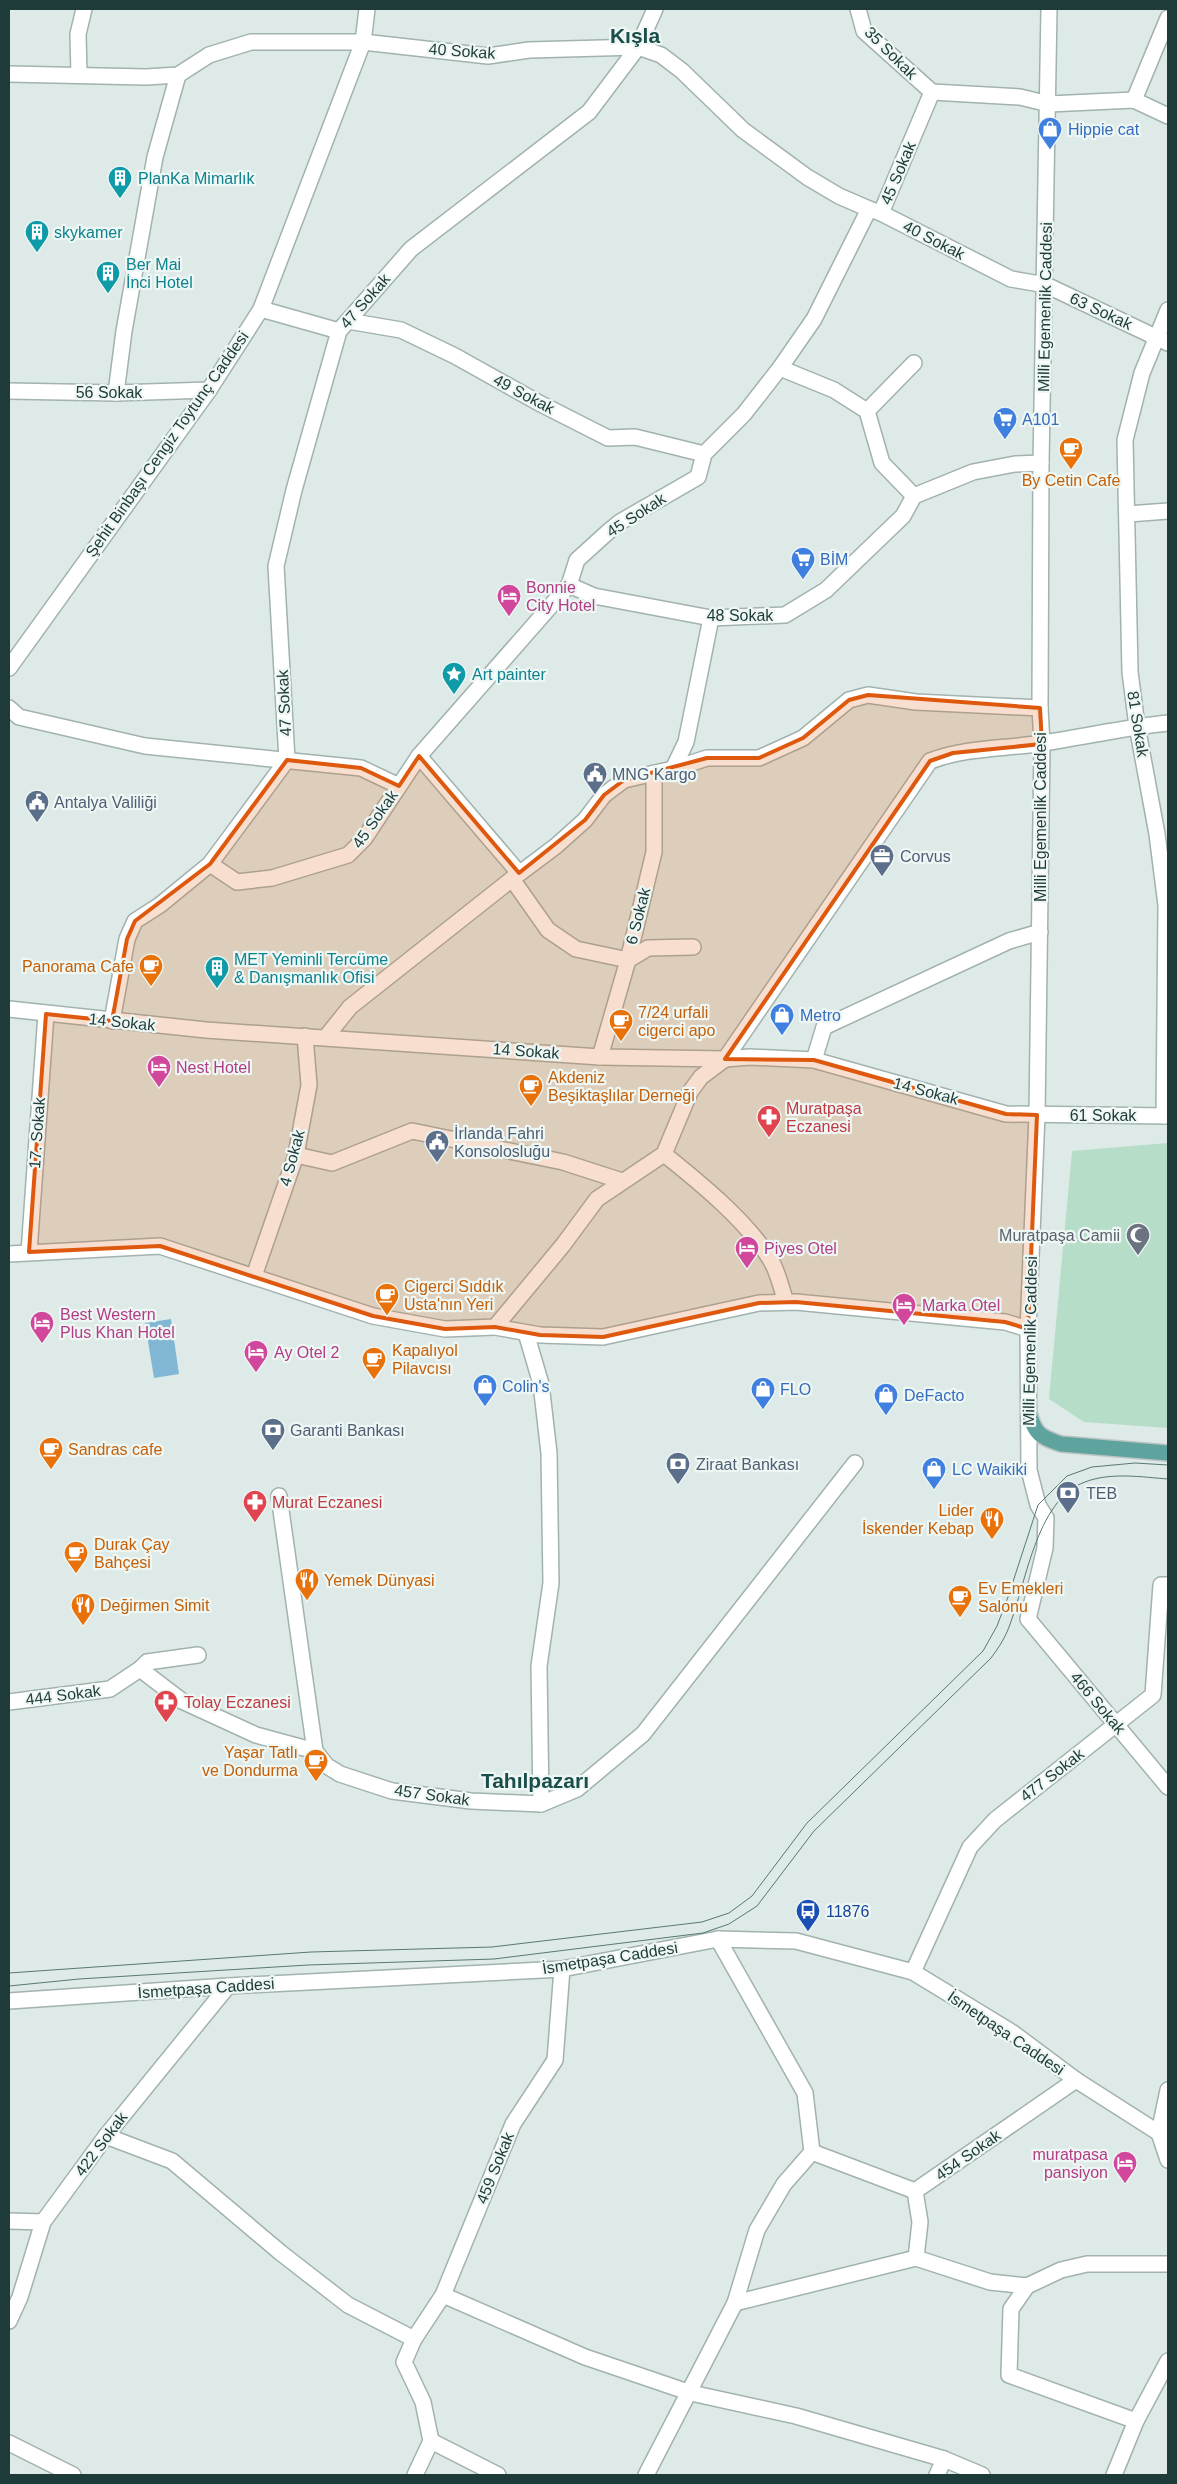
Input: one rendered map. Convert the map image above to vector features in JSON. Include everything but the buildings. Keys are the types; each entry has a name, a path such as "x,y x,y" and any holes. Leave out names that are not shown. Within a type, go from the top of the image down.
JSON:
{"main road":[{"path":"1029,1413 1034,1430 1045,1439 1061,1444 1168,1453"}],"street":[{"path":"79,75 78,34 84,9"},
{"name":"Şehit Binbaşı Cengiz Toytunç Caddesi","path":"9,668 209,390 261,309 363,42 367,9"},
{"name":"47 Sokak","path":"287,760 276,566 294,490 343,326 411,249 589,112 638,47 655,9"},
{"name":"35 Sokak","path":"858,9 864,31 932,92"},
{"name":"Milli Egemenlik Caddesi","path":"1028,1619 1045,1548 1046,1518 1038,1505 1028,1470 1028,1329 1037,1115 1040,932 1042,744 1040,708 1041,463 1046,285 1049,9"},
{"path":"1134,100 1168,18"},
{"name":"40 Sokak","path":"9,74 146,77 178,75 210,55 251,42 363,42 488,56 530,50 638,47 661,55 682,71 743,130 807,177 840,196 875,211 1011,279 1046,285"},
{"path":"116,393 124,331 155,157 178,75"},
{"path":"932,92 1020,97 1049,104 1134,100 1168,116"},
{"name":"45 Sokak","path":"210,864 237,882 272,878 348,856 364,839 419,756 569,585 577,560 614,526 698,477 704,454 744,414 780,368 814,318 875,211 932,92"},
{"name":"63 Sokak","path":"1046,285 1162,339"},
{"name":"49 Sokak","path":"261,309 343,326 401,330 455,356 539,403 608,438 635,437 704,454"},
{"name":"81 Sokak","path":"1166,1116 1167,967 1163,834 1137,726 1130,672 1125,440 1142,373 1162,339 1168,310"},
{"path":"867,411 914,363"},
{"path":"780,368 834,390 867,411 882,463 914,496 973,472 1015,464 1041,463"},
{"name":"56 Sokak","path":"9,391 116,393 209,390"},
{"name":"48 Sokak","path":"569,585 594,596 711,618 784,615 826,590 903,516 914,496"},
{"path":"1128,514 1168,511"},
{"path":"673,769 686,742 711,618"},
{"path":"326,1037 350,1007 585,820 604,796 624,780 673,769 707,758 759,758 804,738 849,700 868,695 916,702 1040,708"},
{"path":"9,708 18,717 145,746 361,768 398,786"},
{"path":"494,1327 563,1245 597,1199 664,1154 690,1092 701,1077 725,1059 930,761 953,752 1042,744 1137,726 1168,724"},
{"path":"419,756 516,876 548,930 576,949 628,960 648,948 693,947"},
{"path":"112,1021 127,939 135,922 160,905 210,864 287,760"},
{"name":"6 Sokak","path":"600,1057 628,960 654,852 654,773"},
{"path":"814,1060 824,1027 1009,941 1040,932"},
{"name":"14 Sokak","path":"9,1009 206,1030 600,1057 725,1059 750,1057 814,1060 1006,1114 1037,1115"},
{"name":"17. Sokak","path":"28,1252 46,1014"},
{"name":"4 Sokak","path":"254,1276 296,1155 309,1086 305,1036"},
{"name":"61 Sokak","path":"1037,1115 1166,1116"},
{"path":"296,1155 332,1163 412,1131 563,1162 622,1181"},
{"path":"664,1154 707,1189 750,1233 771,1260 786,1302"},
{"path":"9,1254 160,1246 373,1316 445,1329 494,1327 540,1335 603,1337 759,1303 786,1302 1005,1322 1028,1329"},
{"path":"526,1333 541,1384 549,1452 550,1583 539,1666 541,1804 577,1789 643,1734 855,1463"},
{"path":"140,1669 182,1701 256,1735 315,1751 279,1496"},
{"name":"477 Sokak","path":"913,1972 970,1847 994,1820 1153,1695 1161,1585 1168,1585"},
{"name":"466 Sokak","path":"1028,1619 1168,1786"},
{"name":"444 Sokak","path":"9,1702 110,1690 147,1662 198,1655"},
{"name":"457 Sokak","path":"315,1751 327,1766 340,1774 392,1791 471,1801 541,1804"},
{"path":"646,2475 691,2393 735,2303 757,2230 784,2184 812,2152 805,2093 718,1939"},
{"name":"İsmetpaşa Caddesi","path":"9,2001 228,1986 562,1969 718,1939 796,1941 913,1972 1012,2033 1076,2080 1158,2133"},
{"name":"459 Sokak","path":"431,2441 423,2402 404,2362 414,2339 443,2295 513,2124 555,2060 562,1969"},
{"name":"422 Sokak","path":"9,2321 20,2297 43,2222 106,2136 228,1986"},
{"name":"454 Sokak","path":"915,2192 1076,2080"},
{"path":"1168,2090 1158,2133 1168,2160"},
{"path":"106,2136 172,2161 273,2246 348,2305 414,2339"},
{"path":"812,2152 915,2192 920,2222 916,2258"},
{"path":"9,2221 43,2222"},
{"path":"735,2303 916,2258 990,2282 1027,2286"},
{"path":"1136,2421 1009,2375 1011,2309 1027,2286 1061,2270 1087,2264 1168,2264"},
{"path":"443,2295 585,2356 691,2393 796,2416 944,2459 982,2475"},
{"path":"1114,2475 1136,2421 1168,2361"},
{"path":"415,2475 431,2441 498,2475"},
{"path":"9,2443 74,2475"},
{"path":"937,2475 944,2459"}],"highlighted area":[{"path":"868,695 1040,708 1042,744 953,753 930,761 725,1059 814,1060 1006,1114 1037,1115 1028,1329 1005,1322 796,1302 759,1303 603,1337 540,1335 495,1327 445,1329 373,1316 160,1246 29,1252 46,1014 112,1021 127,939 135,921 210,864 287,760 361,768 399,786 419,756 519,873 585,820 604,795 624,780 707,758 759,758 803,738 849,700"}],"green space":[{"path":"1168,1143 1168,1428 1084,1422 1049,1399 1072,1151"}],"water":[{"path":"171,1319 179,1374 154,1378 145,1323"}],"tram line":[{"path":"9,1973 311,1952 492,1947 702,1922 729,1913 752,1896 807,1823 983,1651 997,1626 1008,1597 1038,1505 1067,1476 1092,1467 1135,1463 1168,1465"},
{"path":"9,1986 79,1979 308,1965 494,1959 703,1933 729,1924 757,1906 814,1831 991,1658 1007,1632 1034,1547 1043,1526 1054,1507 1068,1492 1085,1482 1105,1477 1126,1476 1168,1479"}],"place":[{"name":"Hippie cat","path":"1050,150"},
{"name":"PlanKa Mimarlık","path":"120,199"},
{"name":"skykamer","path":"37,253"},
{"name":"Ber Mai İnci Hotel","path":"108,294"},
{"name":"A101","path":"1005,440"},
{"name":"By Cetin Cafe","path":"1071,470"},
{"name":"BİM","path":"803,580"},
{"name":"Bonnie City Hotel","path":"509,617"},
{"name":"Art painter","path":"454,695"},
{"name":"MNG Kargo","path":"595,795"},
{"name":"Antalya Valiliği","path":"37,823"},
{"name":"Corvus","path":"882,877"},
{"name":"Panorama Cafe","path":"151,987"},
{"name":"MET Yeminli Tercüme & Danışmanlık Ofisi","path":"217,989"},
{"name":"Metro","path":"782,1036"},
{"name":"7/24 urfali cigerci apo","path":"621,1042"},
{"name":"Nest Hotel","path":"159,1088"},
{"name":"Akdeniz Beşiktaşlılar Derneği","path":"531,1107"},
{"name":"Muratpaşa Eczanesi","path":"769,1138"},
{"name":"İrlanda Fahri Konsolosluğu","path":"437,1163"},
{"name":"Muratpaşa Camii","path":"1138,1256"},
{"name":"Piyes Otel","path":"747,1269"},
{"name":"Cigerci Sıddık Usta'nın Yeri","path":"387,1316"},
{"name":"Marka Otel","path":"904,1326"},
{"name":"Best Western Plus Khan Hotel","path":"42,1344"},
{"name":"Ay Otel 2","path":"256,1373"},
{"name":"Kapalıyol Pilavcısı","path":"374,1380"},
{"name":"Colin's","path":"485,1407"},
{"name":"FLO","path":"763,1410"},
{"name":"DeFacto","path":"886,1416"},
{"name":"Garanti Bankası","path":"273,1451"},
{"name":"Sandras cafe","path":"51,1470"},
{"name":"Ziraat Bankası","path":"678,1485"},
{"name":"LC Waikiki","path":"934,1490"},
{"name":"TEB","path":"1068,1514"},
{"name":"Murat Eczanesi","path":"255,1523"},
{"name":"Lider İskender Kebap","path":"992,1540"},
{"name":"Durak Çay Bahçesi","path":"76,1574"},
{"name":"Yemek Dünyasi","path":"307,1601"},
{"name":"Ev Emekleri Salonu","path":"960,1618"},
{"name":"Değirmen Simit","path":"83,1626"},
{"name":"Tolay Eczanesi","path":"166,1723"},
{"name":"Yaşar Tatlı ve Dondurma","path":"316,1782"},
{"name":"11876","path":"808,1932"},
{"name":"muratpasa pansiyon","path":"1125,2184"}],"district":[{"name":"Kışla","path":"635,35"},
{"name":"Tahılpazarı","path":"535,1780"}]}
